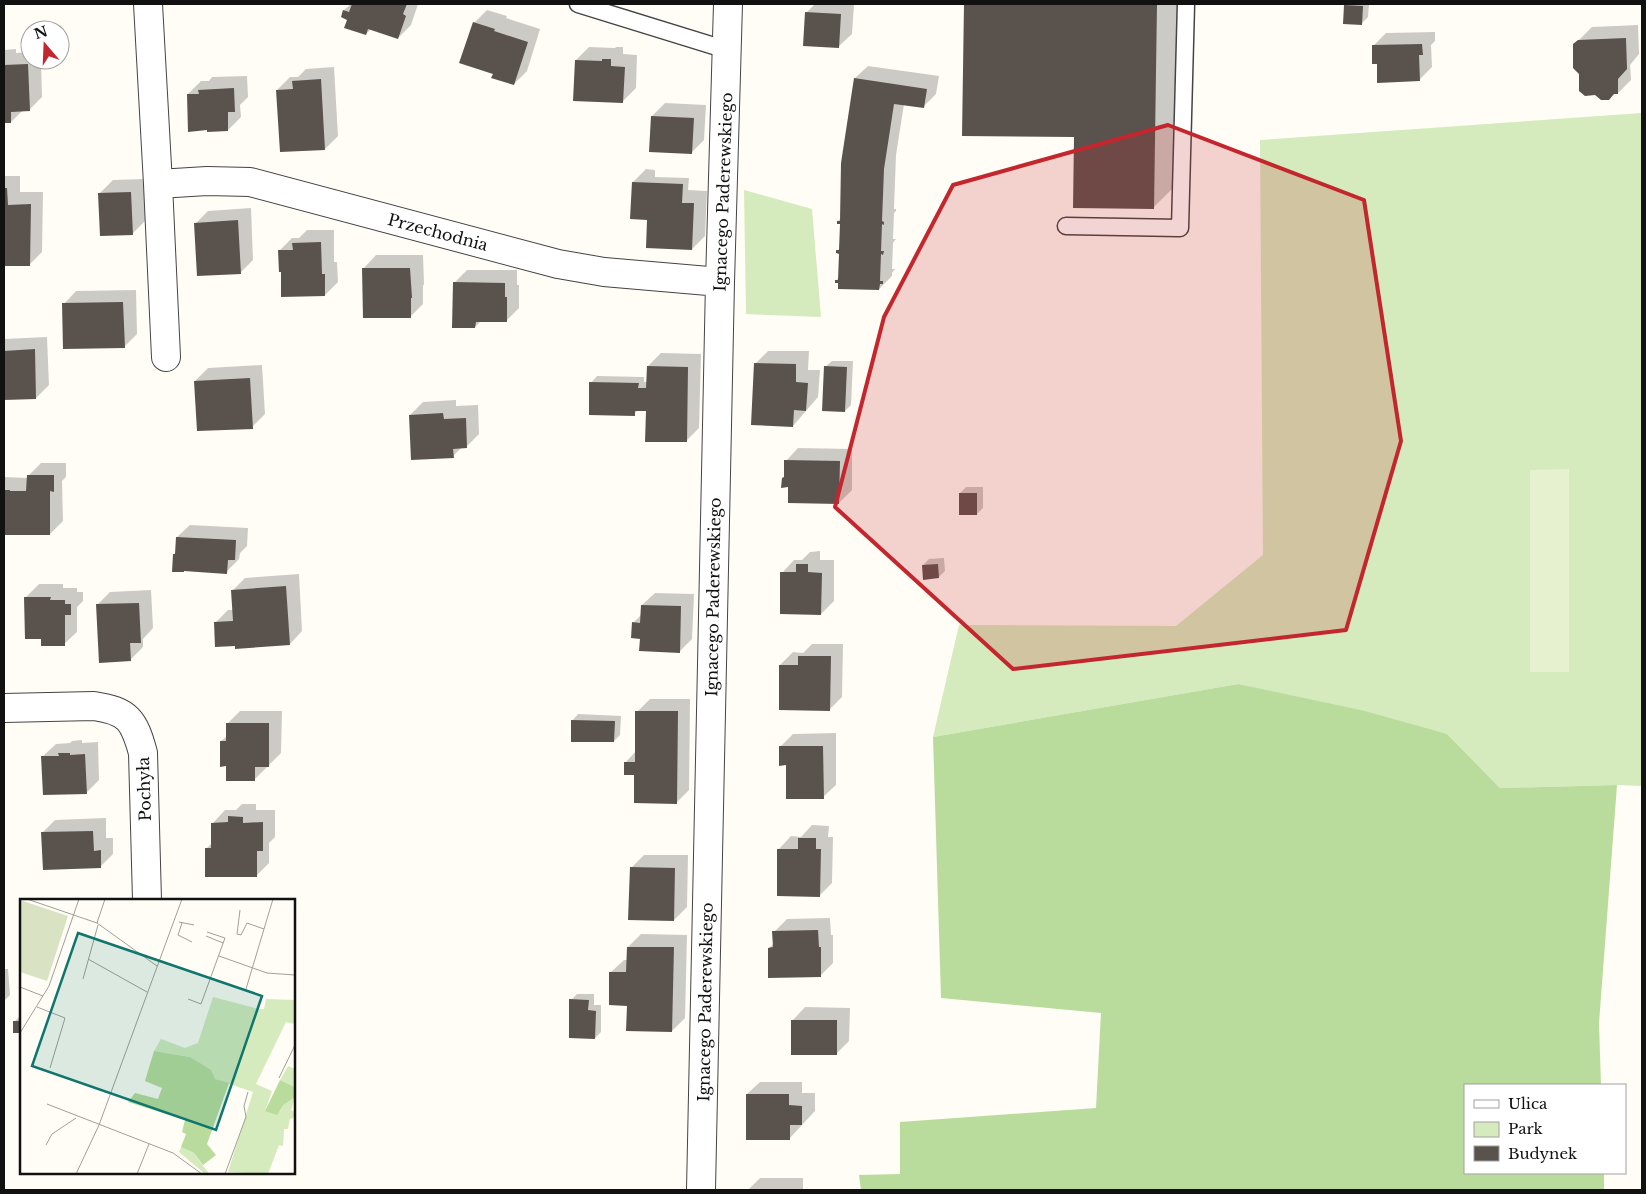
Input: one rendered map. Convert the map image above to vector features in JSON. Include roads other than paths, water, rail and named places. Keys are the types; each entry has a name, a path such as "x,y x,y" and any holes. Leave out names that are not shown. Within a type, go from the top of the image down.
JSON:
{"street":[{"path":"148,4 166,357"},
{"name":"Ignacego Paderewskiego","path":"701,1190 720,282 728,4"},
{"name":"Przechodnia","path":"158,184 207,181 250,182 558,264 604,272 720,282"},
{"name":"Pochyła","path":"4,708 94,706 108,708 120,713 132,722 138,732 143,753 147,899"}],"lane":[{"path":"578,4 727,50"},
{"path":"1066,226 1180,228 1186,4"}]}
